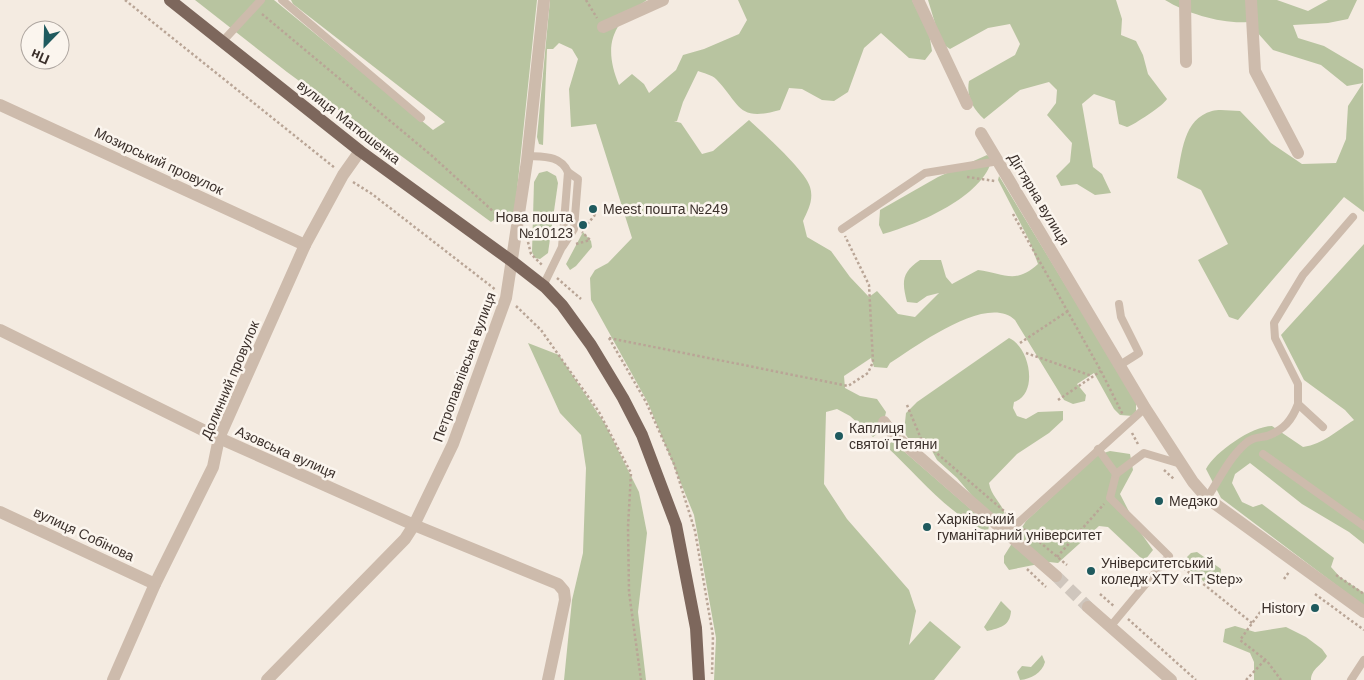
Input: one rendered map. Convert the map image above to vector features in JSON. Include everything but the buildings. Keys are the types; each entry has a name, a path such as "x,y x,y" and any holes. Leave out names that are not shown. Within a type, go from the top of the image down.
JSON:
{"main road":[{"name":"вулиця Матюшенка","path":"170,0 360,152 513,262 543,286 562,305 591,344 642,435 676,525 696,628 699,680"}],"street":[{"name":"Петропавлівська вулиця","path":"267,680 391,555 414,525 453,444 506,298 513,262 527,156 544,0"},
{"path":"604,27 663,0"},
{"path":"918,0 966,104"},
{"path":"1185,0 1186,62"},
{"path":"1251,0 1255,71 1298,153"},
{"name":"Мозирський провулок","path":"0,105 305,244"},
{"name":"Дігтярна вулиця","path":"981,133 1145,408 1207,498 1364,612"},
{"name":"Долинний провулок","path":"113,680 154,584 214,467 219,438 305,244 343,175 360,152"},
{"name":"Азовська вулиця","path":"0,330 219,438 414,525 558,584 564,591 566,600 548,680"},
{"path":"884,422 894,434 1056,576"},
{"name":"вулиця Собінова","path":"0,512 154,584"},
{"path":"1088,607 1171,680"}],"lane":[{"path":"222,42 261,0"},
{"path":"282,0 421,118"},
{"path":"527,156 557,159 564,164 568,172 562,248 543,286"},
{"path":"842,229 925,173 999,161"},
{"path":"1207,498 1239,450 1251,439 1265,436 1286,426 1292,420 1298,404 1298,384 1275,338 1274,323 1303,275 1353,217"},
{"path":"1119,304 1121,317 1140,353 1120,365"},
{"path":"1298,404 1323,427"},
{"path":"1007,533 1145,408"},
{"path":"1098,449 1116,474"},
{"path":"1110,627 1169,556 1110,498 1116,474 1144,454 1182,464"},
{"path":"1263,454 1364,526"},
{"path":"1350,680 1364,660"}],"path":[{"path":"586,0 604,27"},
{"path":"254,8 431,155 511,228"},
{"path":"609,338 848,386 868,373 873,362 869,326 869,285 857,264 842,229"},
{"path":"582,232 590,240"},
{"path":"1020,343 1068,311"},
{"path":"1026,353 1092,376"},
{"path":"563,361 599,412 631,473 628,527 629,592 641,680"},
{"path":"1058,400 1101,371"},
{"path":"907,405 921,440 1066,565"},
{"path":"1057,557 1110,498"},
{"path":"953,526 965,513"},
{"path":"1169,556 1252,623"},
{"path":"1332,572 1364,594"},
{"path":"1100,594 1196,680"},
{"path":"1266,604 1240,640 1265,660 1281,680"},
{"path":"1246,680 1265,660"}],"green space":[{"path":"195,0 274,0 433,130 445,122 293,4 291,0 537,0 514,219 503,214 491,222 287,72"},
{"path":"550,0 647,0 625,18 618,27 611,47 614,71 619,85 632,74 644,84 649,93 676,70 683,55 704,49 739,34 747,20 738,0 912,0 929,33 932,51 925,60 909,58 881,33 864,48 848,92 834,101 822,100 802,89 789,88 780,110 755,114 741,109 714,78 698,71 683,102 677,121 674,121 681,123 702,154 713,151 749,120 783,152 807,180 811,196 810,205 803,221 807,237 831,251 850,277 869,297 877,291 898,314 915,317 939,293 927,296 917,303 907,302 904,278 909,269 920,260 941,260 946,277 952,284 978,270 1016,276 1023,274 1038,264 1029,240 998,180 999,176 1136,401 1136,411 1133,416 1120,415 1114,409 1094,373 1077,384 1086,395 1085,401 1073,404 1064,400 1015,320 1003,313 987,313 970,317 934,335 890,363 887,368 874,367 871,358 844,376 845,388 860,396 877,399 886,412 882,430 873,437 850,416 837,409 826,412 824,484 847,519 909,590 916,611 909,645 930,621 961,647 934,680 714,680 716,638 694,515 648,403 591,300 590,278 595,270 608,263 632,238 596,124 571,127 569,89 578,59 572,49 559,43 553,49 547,49 543,145 539,144 537,137"},
{"path":"928,0 1116,0 1122,19 1121,35 1136,41 1143,55 1148,74 1167,99 1149,115 1127,127 1119,124 1115,101 1094,94 1082,104 1093,167 1102,174 1111,193 1095,195 1077,184 1061,186 1056,176 1070,162 1072,143 1047,115 1056,103 1057,90 1049,82 1020,90 984,119 974,107 968,87 969,81 1015,55 1020,44 1010,24 988,28 950,49 941,43"},
{"path":"1165,0 1277,0 1308,11 1328,0 1357,0 1348,19 1328,23 1293,25 1298,38 1324,46 1363,69 1364,212 1344,197 1238,320 1229,317 1198,260 1228,244 1201,190 1177,178 1183,148 1190,129 1202,115 1212,111 1240,111 1271,143 1302,164 1336,163 1346,139 1348,106 1363,83 1347,86 1321,65 1273,50 1248,22 1216,20 1184,10"},
{"path":"987,155 992,159 986,173 963,197 930,216 883,234 879,225 880,210 938,177"},
{"path":"547,171 556,176 558,183 548,253 540,259 535,258 532,252 534,182 539,173"},
{"path":"583,232 591,241 592,247 576,266 570,270 566,264"},
{"path":"1364,244 1364,544 1349,532 1302,504 1250,463 1235,474 1232,483 1242,502 1253,507 1262,504 1334,558 1331,567 1340,577 1364,593 1364,606 1221,498 1206,469 1217,455 1235,441 1264,427 1272,426 1303,447 1324,440 1354,420 1345,410 1304,380 1281,335"},
{"path":"1009,338 1022,351 1029,370 1027,390 1022,397 1014,402 1013,408 1017,416 1026,419 1038,412 1063,411 1063,420 1049,433 1017,454 989,483 1005,513 1006,519 1000,522 985,511 957,478 937,460 925,438 908,438 904,432 906,413 917,402"},
{"path":"528,343 559,355 605,424 639,492 647,533 638,612 646,680 564,680 572,600 583,553 586,468 581,435 560,413"},
{"path":"892,441 989,525 988,532 960,516 935,494 887,447"},
{"path":"1110,451 1130,454 1133,470 1120,494 1138,529 1153,550 1145,560 1108,527 1099,526 1058,563 1049,562 1009,570 1004,563 1004,556 1026,521 1097,455"},
{"path":"1197,552 1221,569 1219,577 1211,584 1208,585 1186,567 1187,557 1191,553"},
{"path":"1001,601 1011,611 1009,620 1004,626 987,631 984,627"},
{"path":"1235,626 1255,632 1286,627 1306,637 1322,649 1327,656 1311,676 1311,680 1254,680 1254,662 1250,653 1223,642 1225,629"},
{"path":"1042,655 1045,662 1039,672 1032,677 1020,680 1017,672 1022,666 1031,667"}],"tunnel":[{"path":"1056,576 1088,607"}],"place":[{"name":"Meest пошта №249","path":"593,209"},
{"name":"Нова пошта №10123","path":"583,225"},
{"name":"Каплиця святої Тетяни","path":"839,436"},
{"name":"Медэко","path":"1159,501"},
{"name":"Харківський гуманітарний університет","path":"927,527"},
{"name":"Університетський коледж ХТУ «IT Step»","path":"1091,571"},
{"name":"History","path":"1315,608"}]}
